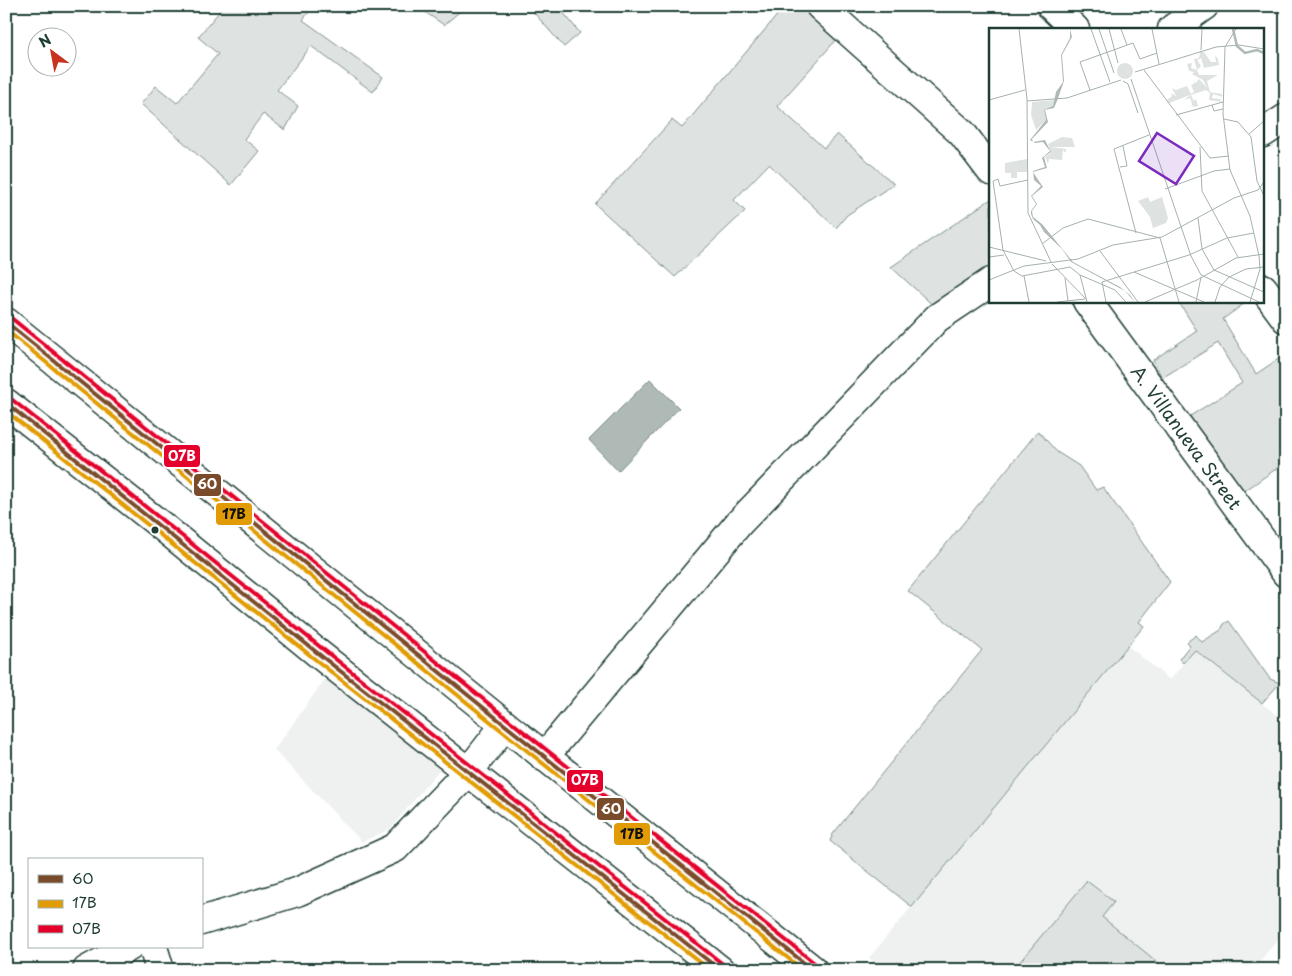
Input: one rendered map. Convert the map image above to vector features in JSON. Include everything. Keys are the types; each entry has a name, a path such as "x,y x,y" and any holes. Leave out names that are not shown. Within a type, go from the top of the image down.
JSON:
{"main road":[{"path":"820,6 962,133 989,168"},
{"path":"1051,6 1074,28"},
{"path":"1173,28 1204,6"},
{"path":"1264,132 1286,118"},
{"path":"544,757 739,523 937,318 989,283"},
{"path":"1273,290 1286,319"},
{"name":"A. Villanueva Street","path":"1088,302 1286,573"},
{"path":"6,322 544,757 813,970"},
{"path":"6,403 163,527 320,655 720,970"},
{"path":"202,921 297,892 395,848 469,771 505,725"},
{"path":"87,970 127,948"},
{"path":"153,948 160,970"}],"shaded area":[{"path":"224,6 313,6 303,20 383,77 373,92 311,46 277,90 298,106 285,130 263,114 244,139 259,151 231,185 141,104 156,86 177,103 218,54 198,37"},
{"path":"416,6 466,6 444,25"},
{"path":"528,6 558,6 580,33 564,47"},
{"path":"785,6 799,6 837,39 777,106 824,148 837,134 894,184 847,215 836,228 769,164 734,200 745,211 675,277 595,204 672,120 682,128"},
{"path":"989,200 989,276 936,308 891,267"},
{"path":"1179,302 1247,302 1223,319 1256,374 1286,354 1286,467 1283,464 1243,492 1187,418 1242,383 1218,343 1162,378 1153,360 1197,331"},
{"path":"650,379 679,408 618,471 589,440"},
{"path":"1038,431 1057,452 1079,466 1096,490 1103,487 1170,582 1139,622 1144,626 912,907 830,841 833,834 982,650 908,591"},
{"path":"1229,621 1270,679 1280,683 1262,703 1195,650 1183,663 1179,659 1190,645 1187,642 1196,635 1202,642 1221,630 1224,624"},
{"path":"1128,646 1170,680 1194,650 1286,722 1286,928 1253,970 883,970 869,958"},
{"path":"328,675 443,765 390,829 362,842 274,750"},
{"path":"1087,881 1114,902 1102,917 1167,970 1013,970"}],"transit line":[{"name":"07B","path":"10,317 509,720 817,965"},
{"name":"60","path":"6,322 505,725 813,970"},
{"name":"17B","path":"6,330 501,730 803,970"},
{"name":"07B","path":"10,398 324,650 724,965"},
{"name":"60","path":"6,403 320,655 720,970"},
{"name":"17B","path":"6,411 316,660 710,970"}]}
